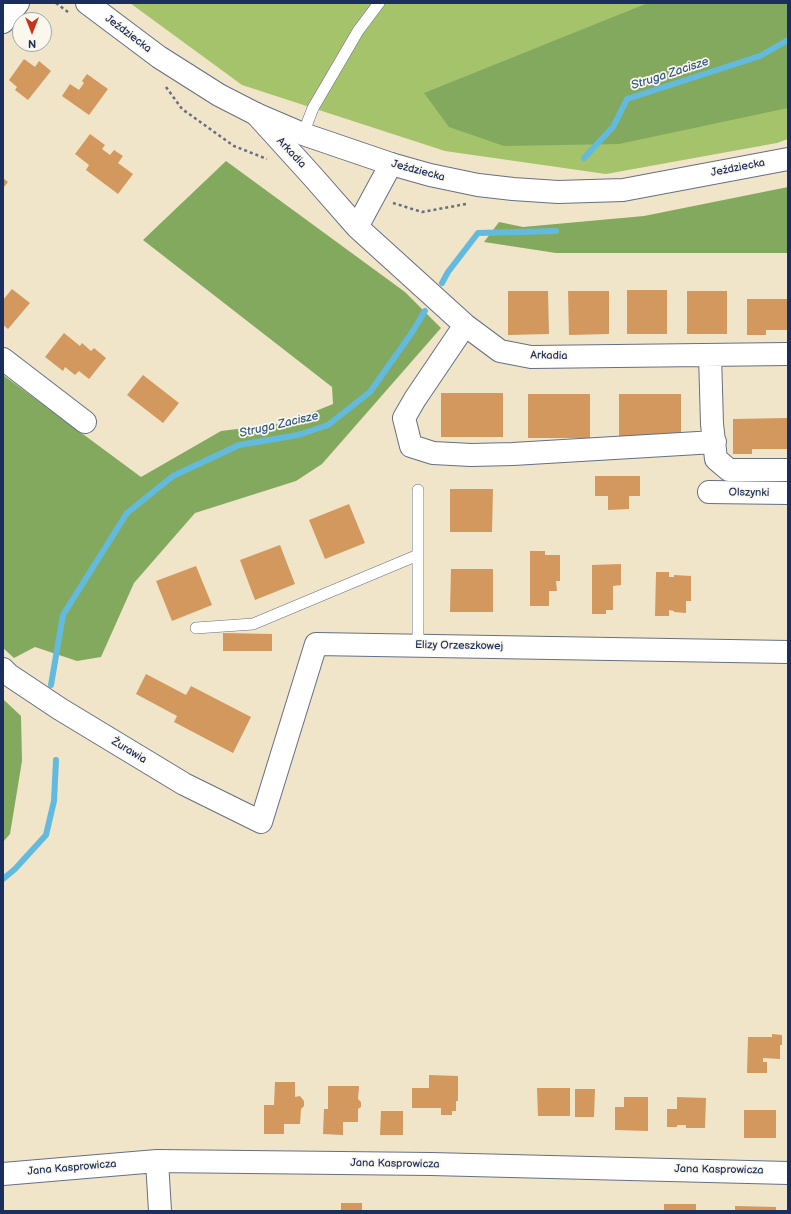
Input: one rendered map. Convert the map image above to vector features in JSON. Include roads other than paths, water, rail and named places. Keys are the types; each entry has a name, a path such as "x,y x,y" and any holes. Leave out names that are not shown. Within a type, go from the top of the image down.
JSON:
{"street":[{"path":"3,22 18,3"},
{"name":"Jeździecka","path":"87,3 159,58 219,95 256,114 303,134 391,164 430,175 513,190 558,192 624,190 788,159"},
{"name":"Arkadia","path":"256,114 357,227 465,325 500,351 531,357 788,354"},
{"path":"357,227 391,164"},
{"path":"465,325 415,399 404,418 411,446 434,453 471,455 715,442"},
{"path":"710,355 712,424 716,459 729,470 788,470"},
{"path":"3,359 84,422"},
{"name":"Olszynki","path":"710,492 788,493"},
{"name":"Elizy Orzeszkowej","path":"261,822 316,644 788,652"},
{"name":"Żurawia","path":"3,669 9,675 60,709 184,784 261,822"},
{"path":"157,1161 160,1211"},
{"name":"Jana Kasprowicza","path":"3,1174 157,1161 431,1164 788,1172"}],"lane":[{"path":"303,134 313,108 358,31 379,3"},
{"path":"418,490 418,645"},
{"path":"196,628 253,624 418,555"}],"waterway":[{"name":"Struga Zacisze","path":"584,158 613,127 627,99 760,56 788,40"},
{"name":"Struga Zacisze","path":"442,283 448,272 478,233 556,231"},
{"name":"Struga Zacisze","path":"51,685 63,615 127,513 173,476 239,445 298,435 328,425 370,392 411,334 425,311"},
{"name":"Struga Zacisze","path":"3,879 15,869 46,835 54,801 56,760"}]}
